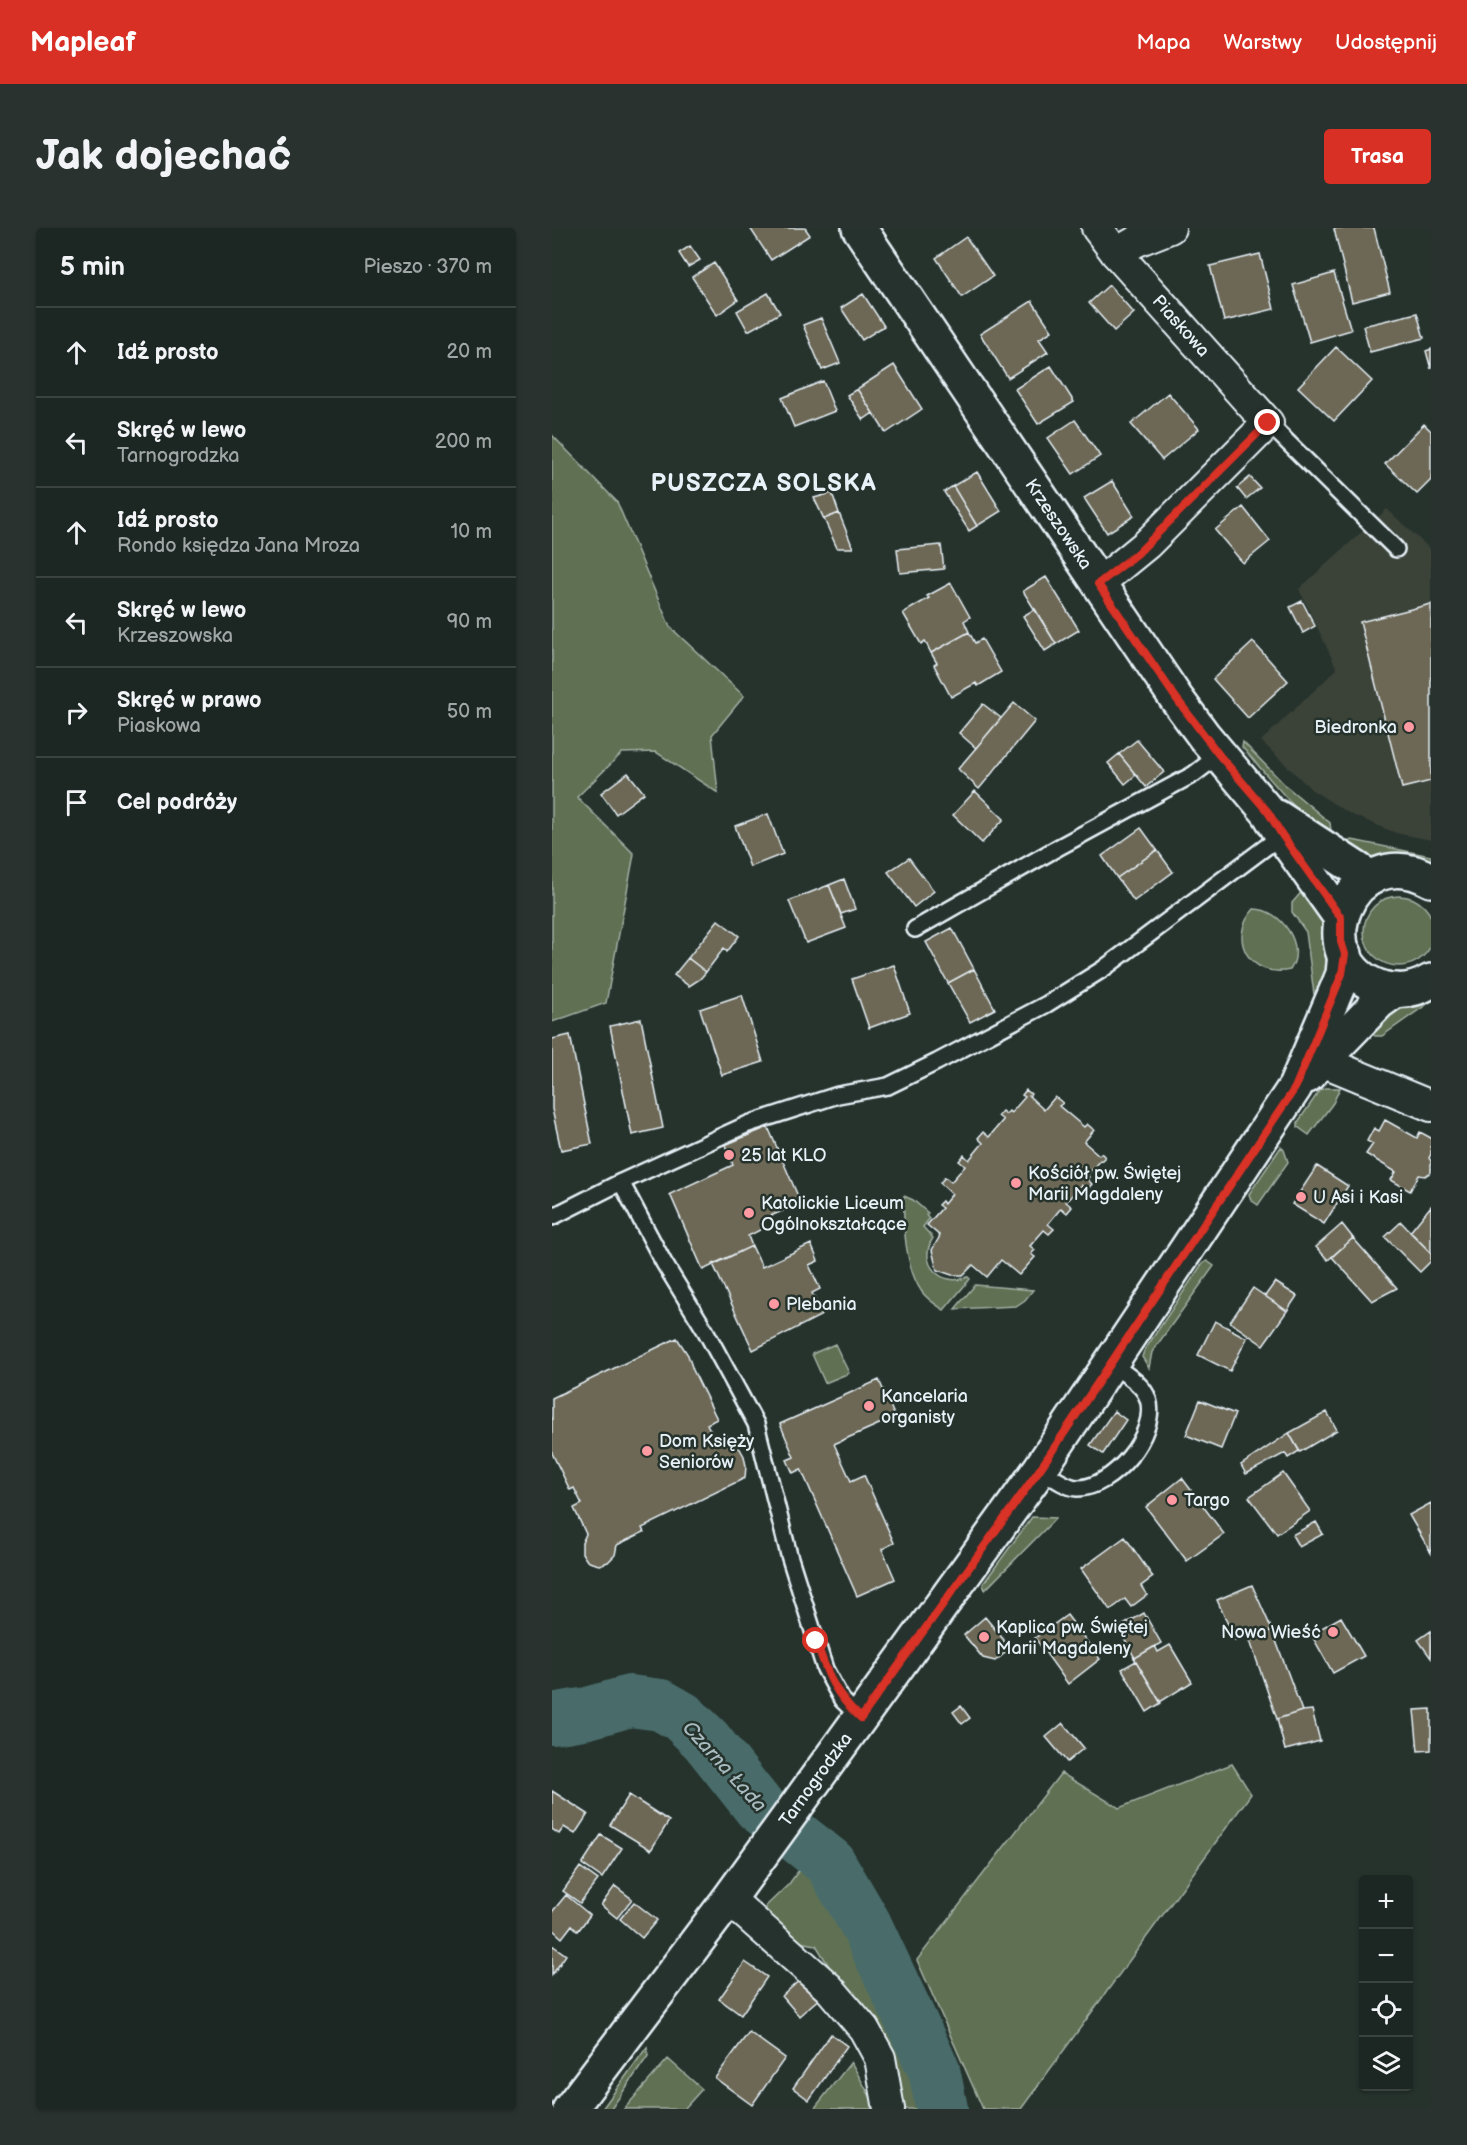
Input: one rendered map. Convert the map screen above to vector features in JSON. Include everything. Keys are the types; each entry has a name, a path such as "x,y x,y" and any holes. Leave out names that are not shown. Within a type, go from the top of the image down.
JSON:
{"street":[{"name":"Krzeszowska","path":"859,228 1176,698 1275,823 1341,918"},
{"name":"Piaskowa","path":"1097,228 1116,253 1268,423"},
{"path":"1116,253 1137,241 1170,228"},
{"path":"1098,584 1138,553 1268,423"},
{"name":"Krzeszowska","path":"1275,823 1371,878"},
{"path":"1431,880 1418,874 1399,871 1380,874 1371,878 1352,895 1341,918 1341,942 1345,954 1350,964 1365,980 1396,990 1416,988 1431,981"},
{"name":"Tarnogrodzka","path":"570,2109 739,1886 1040,1469 1112,1365 1295,1088 1339,984 1345,954"},
{"name":"Tarnogrodzka","path":"1295,1088 1378,1002 1396,990"},
{"path":"1322,1061 1431,1106"},
{"path":"739,1886 860,2023 880,2058 889,2109"}],"lane":[{"name":"Piaskowa","path":"1268,423 1395,549"},
{"path":"915,929 1194,774 1219,755"},
{"path":"552,1217 621,1182 748,1124 838,1095 888,1086 1047,1004 1103,969 1275,823"},
{"path":"621,1182 664,1263 705,1330 756,1424 789,1555 825,1669 842,1700 861,1718"},
{"path":"1040,1469 1074,1488 1088,1486 1112,1475 1132,1454 1149,1421 1148,1399 1141,1387 1112,1365"}],"shaded area":[{"path":"1387,509 1431,550 1431,840 1396,833 1350,814 1312,790 1261,741 1337,669 1299,589"}],"green space":[{"path":"552,435 617,502 670,627 744,696 712,735 718,793 656,752 622,753 577,797 634,854 606,1003 552,1022"},
{"path":"1243,742 1286,786 1330,823 1331,831 1326,836 1290,802 1242,747"},
{"path":"1352,840 1431,856 1431,866 1403,858 1369,859 1344,843"},
{"path":"1305,888 1321,914 1326,932 1329,964 1320,998 1314,994 1306,932 1292,912 1292,903"},
{"path":"1399,896 1412,899 1424,906 1431,918 1434,931 1431,944 1424,956 1412,963 1399,966 1386,963 1374,956 1367,944 1364,931 1367,918 1374,906 1386,899"},
{"path":"1254,909 1273,915 1288,930 1295,950 1290,970 1276,971 1264,968 1254,963 1247,954 1242,932"},
{"path":"1428,999 1430,1002 1382,1036 1375,1036 1367,1029 1395,1008"},
{"path":"1340,1088 1333,1103 1309,1135 1298,1127 1298,1122 1320,1090"},
{"path":"1281,1147 1288,1162 1258,1205 1251,1200 1249,1194"},
{"path":"904,1196 913,1200 928,1213 926,1215 929,1219 923,1227 933,1238 928,1256 934,1271 949,1279 958,1280 968,1277 970,1279 944,1310 924,1295 912,1271 905,1232"},
{"path":"1207,1261 1214,1266 1152,1352 1149,1368 1142,1357 1144,1351 1202,1264"},
{"path":"975,1285 1033,1290 1016,1306 955,1309"},
{"path":"835,1344 849,1373 825,1383 812,1354"},
{"path":"1032,1517 1056,1518 985,1590 983,1584"},
{"path":"1232,1764 1251,1794 1021,2109 983,2109 917,1960 1061,1773 1119,1808"},
{"path":"804,1863 825,1876 837,1898 863,1958 913,2055 928,2109 897,2109 829,1966 816,1945 799,1942 766,1915 766,1906 789,1884"},
{"path":"647,2047 648,2056 611,2109 602,2109"},
{"path":"668,2059 702,2089 684,2109 624,2109"},
{"path":"851,2062 877,2109 814,2109"}],"building":[{"path":"750,228 805,228 810,235 771,260"},
{"path":"1374,228 1390,292 1352,302 1334,229"},
{"path":"966,237 993,276 962,297 936,258"},
{"path":"690,246 700,260 688,267 679,253"},
{"path":"1260,254 1274,309 1224,321 1210,266"},
{"path":"714,263 738,300 717,315 692,277"},
{"path":"1334,273 1351,330 1310,342 1293,285"},
{"path":"1109,285 1134,313 1114,331 1089,303"},
{"path":"768,293 780,313 748,331 737,311"},
{"path":"863,294 884,326 862,340 841,308"},
{"path":"1032,301 1052,331 1039,339 1048,352 1008,378 980,334"},
{"path":"1417,313 1424,338 1370,352 1363,326"},
{"path":"821,318 840,363 822,370 803,325"},
{"path":"1336,347 1372,381 1334,421 1298,387"},
{"path":"1431,349 1431,369 1426,351"},
{"path":"894,365 922,409 886,433 857,389"},
{"path":"1051,366 1074,402 1038,424 1015,389"},
{"path":"823,381 835,411 794,427 782,398"},
{"path":"857,389 873,413 863,420 847,395"},
{"path":"1168,393 1199,429 1162,460 1131,424"},
{"path":"1075,420 1100,456 1073,474 1048,438"},
{"path":"1424,424 1431,431 1431,480 1417,494 1385,464"},
{"path":"977,472 1001,511 977,526 953,486"},
{"path":"1250,477 1260,488 1246,499 1237,488"},
{"path":"1112,481 1134,516 1107,533 1084,498"},
{"path":"953,486 977,526 969,531 944,492"},
{"path":"832,493 839,513 824,519 814,498"},
{"path":"1243,507 1270,541 1243,563 1215,530"},
{"path":"839,513 853,548 837,548 824,519"},
{"path":"941,545 944,569 900,573 897,549"},
{"path":"1046,577 1079,630 1056,644 1023,591"},
{"path":"951,583 970,617 964,621 969,632 931,653 925,641 921,644 903,613"},
{"path":"1302,601 1315,626 1303,633 1290,607"},
{"name":"Biedronka","path":"1431,604 1431,781 1402,788 1360,622"},
{"path":"1035,609 1056,644 1045,651 1023,616"},
{"path":"969,632 975,643 982,639 1001,672 978,686 976,683 951,697 934,665 937,663 931,653"},
{"path":"1253,642 1288,681 1248,718 1213,679"},
{"path":"1014,703 1035,721 979,789 958,769"},
{"path":"983,704 1001,718 976,748 959,733"},
{"path":"1137,740 1164,772 1146,787 1119,754"},
{"path":"1119,754 1136,775 1125,784 1108,763"},
{"path":"628,773 644,793 616,814 601,793"},
{"path":"975,791 1004,819 982,843 953,815"},
{"path":"768,814 783,854 750,867 735,826"},
{"path":"1141,828 1157,850 1117,878 1102,856"},
{"path":"1157,850 1173,872 1134,901 1117,878"},
{"path":"909,858 934,891 914,907 888,872"},
{"path":"844,879 855,909 841,914 829,885"},
{"path":"829,885 846,928 806,943 789,901"},
{"path":"718,920 739,936 727,952 724,948 706,972 688,958"},
{"path":"952,928 974,969 948,983 926,942"},
{"path":"688,958 706,972 689,986 674,975"},
{"path":"894,965 910,1013 869,1028 852,979"},
{"path":"974,969 995,1009 970,1022 948,983"},
{"path":"742,995 763,1062 722,1075 700,1009"},
{"path":"641,1019 663,1128 632,1135 610,1026"},
{"path":"570,1035 592,1144 561,1150 552,1109 552,1039"},
{"name":"Kościół pw. Świętej Marii Magdaleny","path":"1026,1090 1044,1110 1055,1097 1063,1103 1059,1106 1084,1127 1087,1124 1094,1130 1084,1142 1099,1155 1101,1153 1105,1157 1087,1175 1089,1177 1087,1179 1092,1184 1087,1190 1081,1185 1066,1202 1072,1207 1067,1213 1061,1208 1048,1224 1054,1229 1049,1234 1044,1230 1030,1246 1035,1250 1031,1254 1035,1257 1019,1275 1001,1260 987,1277 973,1265 963,1275 952,1275 937,1270 932,1250 940,1236 927,1225 942,1208 938,1205 942,1201 944,1204 952,1194 940,1183 945,1177 951,1182 965,1166 959,1161 964,1155 969,1160 983,1143 978,1138 983,1132 989,1137 1003,1120 998,1116 1002,1111 1006,1114 1009,1111 1011,1113 1025,1097 1022,1095"},
{"path":"1385,1120 1417,1138 1420,1132 1431,1138 1429,1158 1431,1172 1425,1176 1419,1175 1410,1191 1391,1180 1396,1172 1366,1154 1373,1144 1367,1141 1374,1128 1379,1131"},
{"path":"768,1127 801,1203 761,1220 764,1228 748,1236 752,1246 703,1270 670,1194 733,1165 725,1145"},
{"path":"1317,1166 1348,1186 1324,1224 1292,1204"},
{"path":"1431,1206 1431,1253 1410,1232"},
{"path":"1401,1222 1431,1253 1431,1261 1420,1272 1385,1237"},
{"path":"1342,1224 1353,1238 1328,1260 1316,1247"},
{"path":"1353,1238 1397,1288 1372,1301 1332,1257"},
{"name":"Plebania","path":"811,1244 818,1261 809,1265 820,1289 812,1293 822,1315 753,1350 713,1264 752,1246 762,1267"},
{"path":"1275,1282 1297,1296 1287,1311 1265,1296"},
{"path":"1253,1288 1287,1311 1263,1345 1230,1322"},
{"path":"1215,1321 1247,1338 1230,1371 1198,1355"},
{"name":"Dom Księży Seniorów","path":"677,1338 688,1355 717,1419 707,1424 715,1440 725,1435 740,1449 746,1466 745,1478 642,1528 644,1532 617,1545 615,1555 608,1562 599,1565 592,1563 587,1561 582,1553 582,1543 586,1534 574,1508 582,1504 574,1488 570,1490 552,1453 552,1398"},
{"path":"879,1380 895,1417 834,1444 851,1481 864,1475 894,1543 882,1549 895,1579 857,1596 801,1469 793,1473 787,1460 794,1457 780,1424"},
{"path":"1200,1400 1235,1414 1221,1449 1186,1435"},
{"path":"1114,1411 1126,1420 1103,1454 1090,1445"},
{"path":"1327,1412 1337,1430 1300,1452 1289,1433"},
{"path":"1289,1433 1299,1451 1288,1458 1285,1453 1246,1474 1241,1465"},
{"path":"1283,1473 1310,1511 1277,1534 1249,1497"},
{"path":"1182,1478 1224,1534 1187,1561 1146,1507"},
{"path":"1431,1503 1431,1553 1409,1515"},
{"path":"1316,1522 1323,1534 1299,1547 1292,1535"},
{"path":"1125,1537 1153,1577 1141,1586 1147,1595 1131,1607 1125,1599 1110,1610 1081,1569"},
{"path":"1252,1585 1272,1630 1250,1641 1247,1635 1235,1640 1217,1600"},
{"path":"1144,1613 1161,1643 1135,1658 1118,1628"},
{"path":"1067,1615 1100,1659 1068,1684 1035,1638"},
{"name":"Kaplica pw. Świętej Marii Magdaleny","path":"985,1617 1004,1640 1005,1653 995,1661 983,1658 964,1635"},
{"path":"1341,1617 1364,1656 1333,1673 1311,1634"},
{"path":"1272,1630 1302,1711 1277,1719 1250,1641"},
{"path":"1431,1631 1431,1658 1418,1640"},
{"path":"1170,1645 1192,1682 1160,1702 1133,1656 1135,1658 1155,1646 1158,1652"},
{"path":"1136,1661 1161,1703 1147,1712 1122,1669"},
{"path":"961,1706 970,1718 962,1724 953,1712"},
{"path":"1431,1709 1431,1750 1418,1751 1414,1710"},
{"path":"1312,1710 1320,1741 1285,1750 1277,1719"},
{"path":"1063,1723 1084,1748 1067,1762 1046,1737"},
{"path":"552,1791 588,1814 575,1834 564,1827 559,1834 552,1829"},
{"path":"629,1795 669,1821 651,1850 610,1825"},
{"path":"601,1835 622,1848 602,1878 582,1864"},
{"path":"580,1867 598,1880 580,1903 563,1891"},
{"path":"615,1886 632,1899 617,1918 601,1905"},
{"path":"566,1895 590,1915 578,1931 572,1925 562,1938 552,1929 552,1912"},
{"path":"634,1902 657,1920 642,1938 620,1919"},
{"path":"552,1945 566,1955 552,1975"},
{"path":"745,1962 767,1977 741,2015 719,1999"},
{"path":"803,1977 821,1997 799,2016 782,1996"},
{"path":"749,2032 785,2058 752,2105 715,2078"},
{"path":"831,2034 847,2046 809,2100 793,2088"}],"waterway":[{"name":"Czarna Łada","path":"552,1719 588,1713 630,1701 661,1705 682,1717 706,1740 759,1807 830,1863 865,1923 934,2070 942,2109"}],"place":[{"name":"Biedronka","path":"1409,727"},
{"name":"25 lat KLO","path":"729,1155"},
{"name":"Kościół pw. Świętej Marii Magdaleny","path":"1016,1183"},
{"name":"U Asi i Kasi","path":"1301,1197"},
{"name":"Katolickie Liceum Ogólnokształcące","path":"749,1213"},
{"name":"Plebania","path":"774,1304"},
{"name":"Kancelaria organisty","path":"869,1406"},
{"name":"Dom Księży Seniorów","path":"647,1451"},
{"name":"Targo","path":"1172,1500"},
{"name":"Nowa Wieść","path":"1333,1632"},
{"name":"Kaplica pw. Świętej Marii Magdaleny","path":"984,1637"}],"district":[{"name":"PUSZCZA SOLSKA","path":"764,483"}],"route":[{"path":"816,1641 825,1669 836,1691 861,1718 1112,1365 1295,1088 1339,984 1345,954 1341,942 1341,918 1268,812 1219,755 1176,698 1098,584 1138,553 1268,423"}]}
